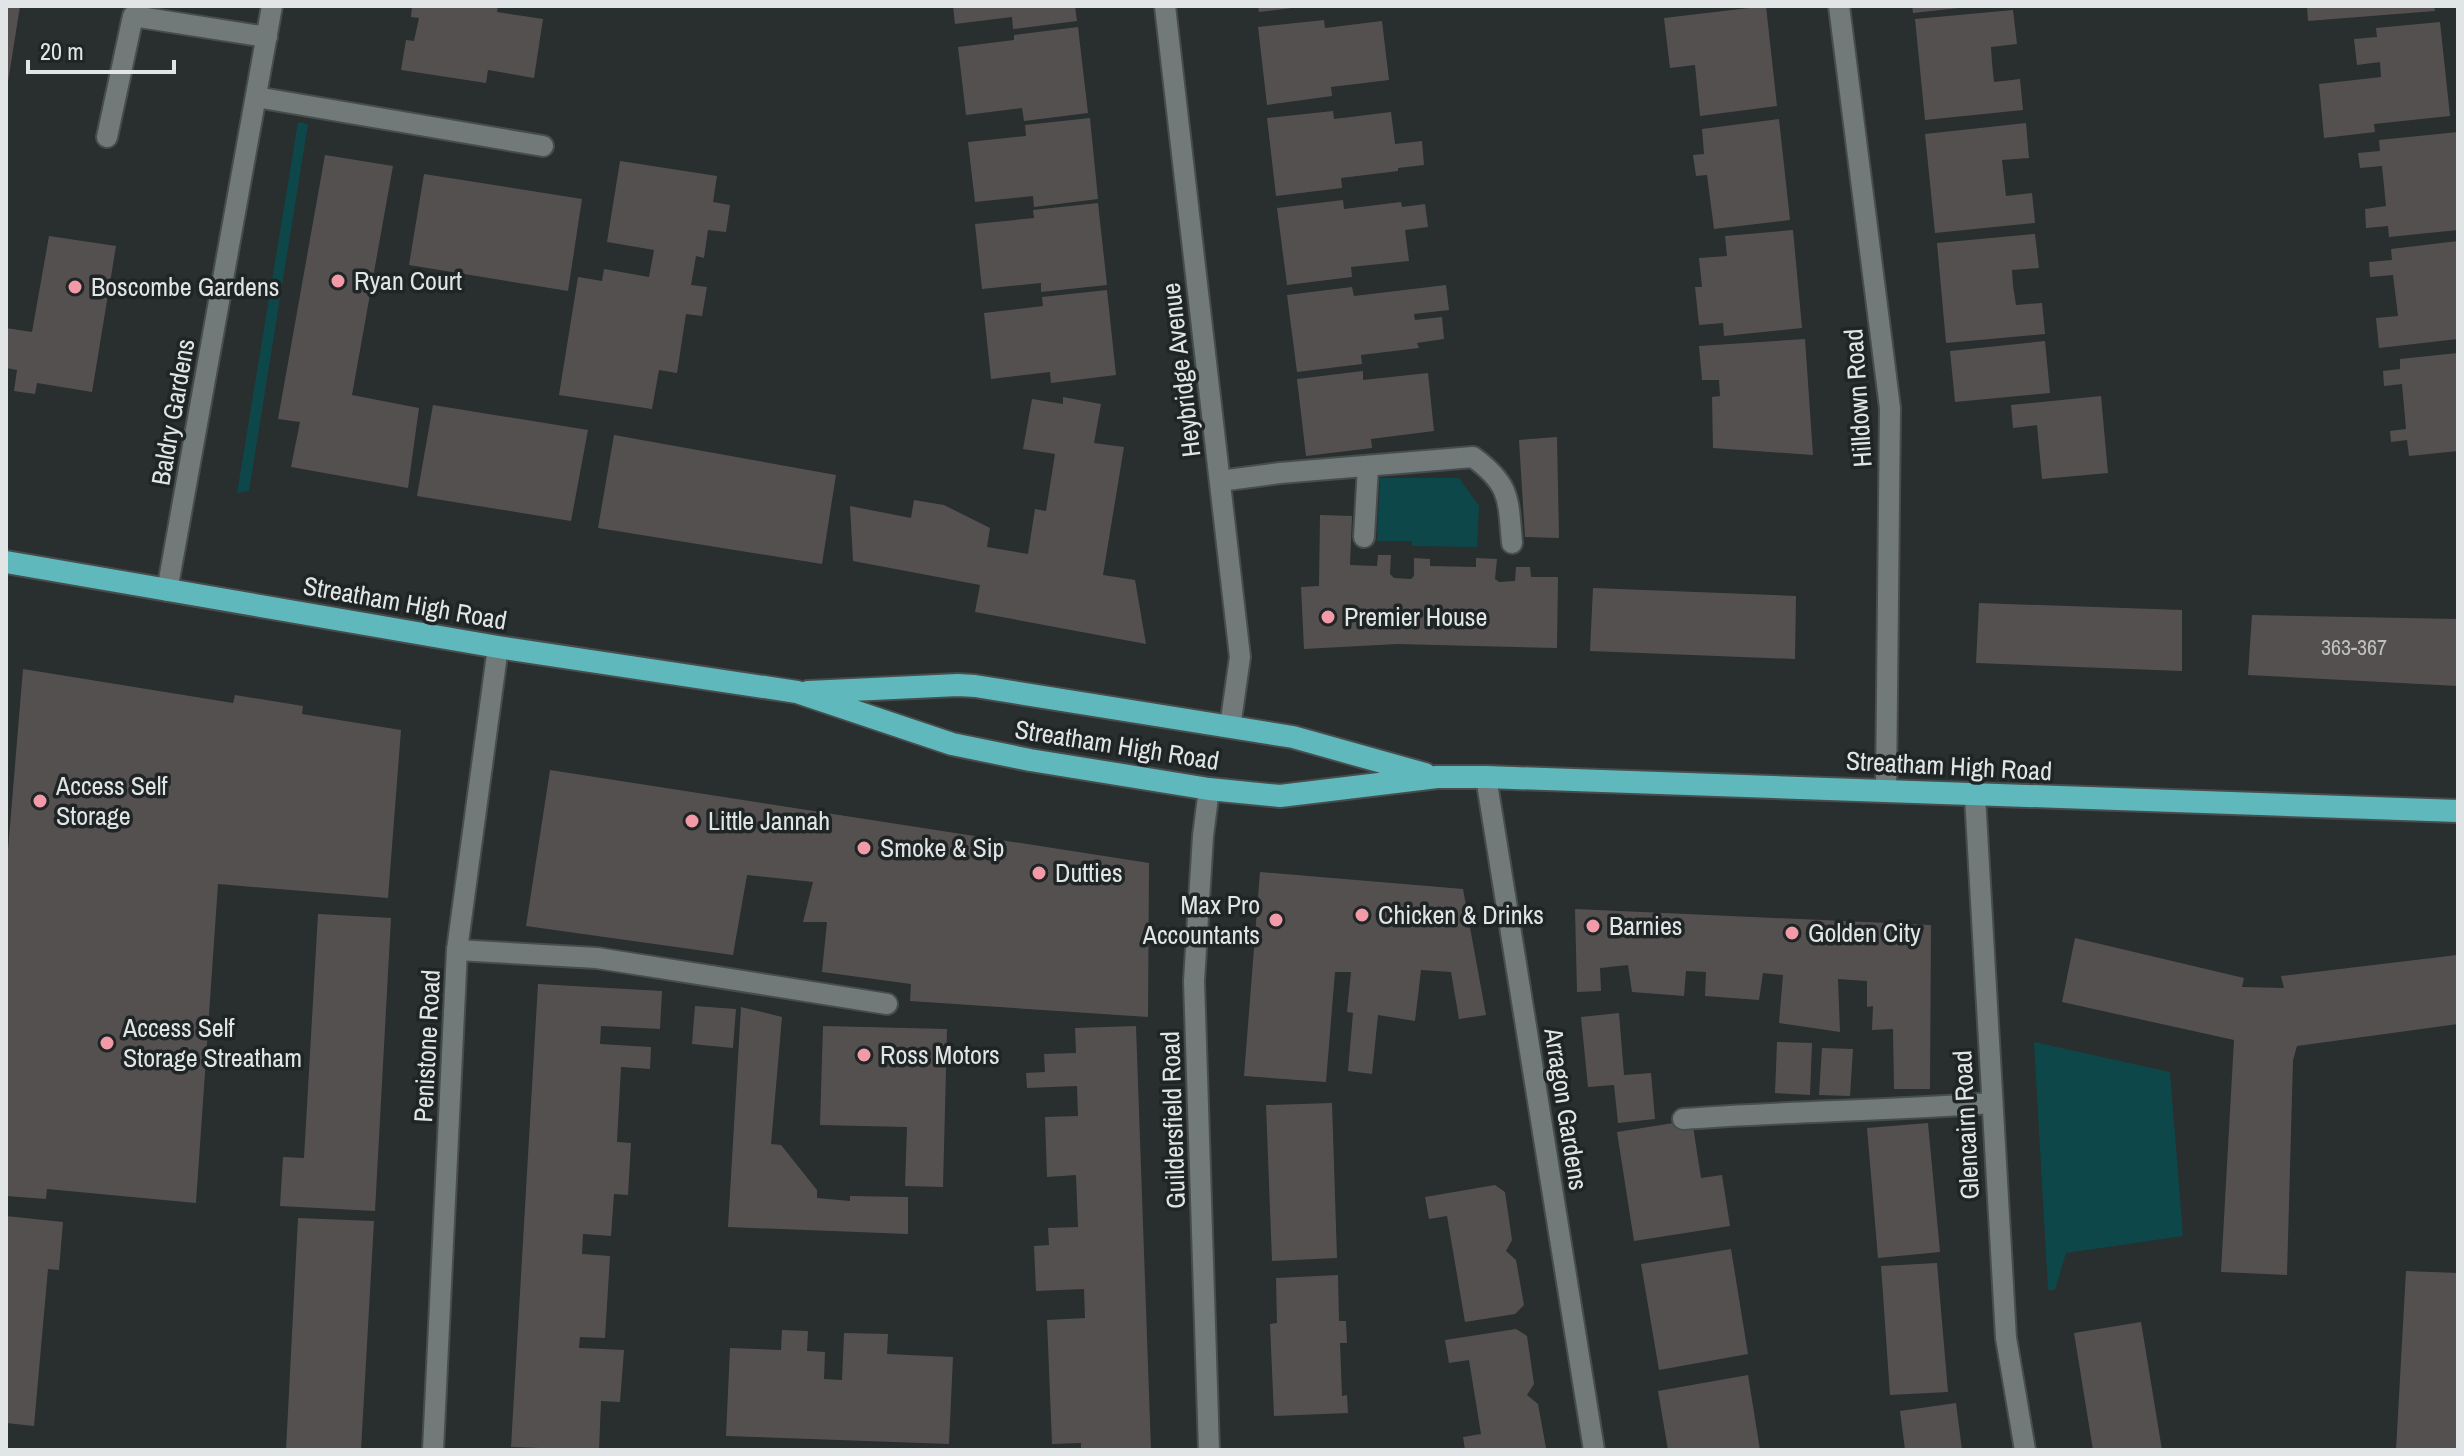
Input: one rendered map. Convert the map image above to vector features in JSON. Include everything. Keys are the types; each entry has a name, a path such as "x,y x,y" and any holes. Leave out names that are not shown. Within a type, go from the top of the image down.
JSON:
{"highway":[{"name":"Streatham High Road","path":"6,562 498,647 797,692 952,744 1209,789 1280,796 1437,777 1486,777 2458,811"},
{"name":"Streatham High Road","path":"797,692 958,685 1293,737 1437,777"}],"street":[{"name":"Baldry Gardens","path":"167,591 272,6"},
{"name":"Heybridge Avenue","path":"1165,6 1240,657 1230,727"},
{"name":"Hilldown Road","path":"1839,6 1890,408 1886,790"},
{"path":"107,137 133,16 267,37"},
{"path":"256,97 543,146"},
{"path":"1220,481 1473,457 1492,471 1508,494 1512,543"},
{"path":"1364,537 1368,467"},
{"name":"Penistone Road","path":"433,1450 457,950 498,647"},
{"name":"Arragon Gardens","path":"1486,777 1594,1450"},
{"name":"Guildersfield Road","path":"1209,789 1194,981 1209,1450"},
{"name":"Glencairn Road","path":"1975,796 2006,1338 2025,1450"},
{"path":"457,950 597,958 887,1004"},
{"path":"1683,1119 1991,1103"}],"shaded area":[{"path":"298,122 308,124 249,491 237,493"},
{"path":"1380,478 1459,478 1479,506 1477,547 1412,546 1412,541 1377,541"},
{"path":"2034,1042 2170,1072 2183,1236 2066,1253 2055,1290 2048,1290"}],"building":[{"path":"6,6 20,6 8,82 6,82"},
{"path":"412,6 498,6 497,12 543,19 534,78 488,70 486,83 401,70 406,40 414,41 419,18 411,17"},
{"path":"953,6 1075,6 1077,21 1013,29 1012,17 955,24"},
{"path":"1258,6 1292,6 1292,8 1259,12"},
{"path":"1766,6 1777,106 1700,116 1695,65 1670,68 1664,18"},
{"path":"1912,6 1959,6 1959,8 1913,13"},
{"path":"2307,6 2434,6 2435,11 2308,21"},
{"path":"2013,10 2017,44 1991,47 1992,63 1994,82 2020,79 2023,110 1925,120 1915,19"},
{"path":"1324,20 1325,28 1382,21 1389,80 1331,87 1332,96 1267,105 1258,27"},
{"path":"2440,22 2450,116 2374,124 2375,132 2324,138 2319,84 2381,77 2380,62 2357,65 2354,39 2377,37 2376,28"},
{"path":"1078,27 1088,113 1024,121 1022,108 966,115 958,47 1014,40 1014,35"},
{"path":"1333,111 1334,119 1391,112 1395,144 1422,141 1424,165 1341,178 1342,188 1276,196 1267,118"},
{"path":"1090,118 1098,199 1034,207 1033,196 975,202 968,142 1026,136 1025,125"},
{"path":"1779,119 1790,220 1714,229 1707,175 1696,176 1693,155 1704,154 1702,129"},
{"path":"2026,123 2029,158 2002,160 2006,196 2032,193 2035,223 1935,233 1925,134"},
{"path":"2458,132 2458,230 2389,237 2388,226 2366,228 2365,209 2386,206 2382,166 2360,168 2358,153 2380,151 2379,140"},
{"name":"Ryan Court","path":"325,155 393,166 352,395 419,408 408,488 291,467 300,422 278,419"},
{"path":"620,161 717,176 713,202 730,205 726,232 708,230 704,258 696,256 691,285 707,287 702,316 686,314 677,373 659,370 652,409 559,395 578,277 602,281 604,269 649,277 654,250 607,242"},
{"path":"424,174 582,199 568,291 409,265"},
{"path":"1343,200 1344,209 1401,202 1402,207 1425,204 1428,227 1405,230 1409,261 1351,267 1352,277 1287,285 1277,208"},
{"path":"1098,203 1107,285 1041,292 1041,283 982,289 975,224 1034,218 1033,210"},
{"path":"1793,230 1802,328 1724,336 1723,323 1699,325 1695,287 1702,287 1699,258 1727,256 1725,236"},
{"path":"2035,234 2039,268 2012,270 2013,286 2016,305 2042,303 2045,334 1946,343 1937,243"},
{"name":"Boscombe Gardens","path":"49,236 116,246 92,392 37,383 35,394 14,391 17,370 6,368 6,328 32,332"},
{"path":"2458,241 2458,339 2379,348 2376,318 2398,316 2393,275 2370,277 2369,262 2392,260 2391,249"},
{"path":"1446,285 1449,310 1414,314 1415,320 1442,317 1444,339 1417,343 1419,348 1361,355 1362,364 1297,372 1287,295 1352,287 1354,296"},
{"path":"1107,290 1116,375 1051,383 1050,372 991,379 984,313 1043,306 1042,297"},
{"path":"1805,339 1813,455 1713,448 1712,397 1720,396 1719,380 1702,380 1699,346"},
{"path":"2045,341 2050,393 1955,402 1950,351"},
{"path":"2458,353 2458,451 2409,456 2407,440 2391,442 2390,431 2406,429 2402,384 2384,386 2383,371 2400,369 2400,359"},
{"path":"1363,371 1363,380 1428,373 1434,431 1371,439 1372,448 1306,456 1297,379"},
{"path":"2101,396 2108,473 2042,479 2037,425 2013,428 2011,405"},
{"path":"1063,397 1101,404 1094,443 1124,447 1103,575 1135,580 1146,644 975,612 980,585 853,561 850,506 911,518 914,500 944,505 990,528 987,547 1028,554 1035,509 1046,511 1055,454 1023,449 1032,399 1063,404"},
{"path":"433,405 588,430 571,521 417,496"},
{"path":"614,435 836,475 822,564 598,528"},
{"path":"1557,437 1559,538 1525,537 1519,440"},
{"path":"1320,515 1352,516 1350,565 1377,566 1378,555 1391,555 1390,574 1394,578 1411,579 1414,576 1414,558 1430,559 1430,566 1476,567 1476,558 1497,559 1495,579 1499,582 1515,581 1516,567 1530,567 1531,577 1558,577 1557,648 1397,644 1304,649 1301,587 1319,586"},
{"path":"1593,588 1796,596 1795,659 1590,651"},
{"path":"1979,603 2182,610 2182,671 1976,663"},
{"path":"2252,615 2458,619 2458,686 2248,675"},
{"name":"Access Self Storage Streatham","path":"23,669 233,703 235,695 303,706 302,714 401,730 388,898 218,884 196,1203 47,1189 46,1199 6,1196 6,874"},
{"path":"550,770 1149,863 1148,1017 910,1001 911,984 822,972 827,922 803,922 813,882 747,875 733,955 526,926"},
{"path":"1260,872 1463,889 1486,1015 1459,1019 1451,972 1421,970 1415,1021 1378,1015 1372,1074 1348,1071 1353,1013 1347,1012 1351,972 1335,972 1326,1082 1244,1076"},
{"path":"1575,909 1931,925 1930,1089 1894,1089 1893,1029 1872,1030 1873,1006 1867,1007 1867,981 1838,979 1840,1032 1779,1023 1783,975 1763,973 1759,1000 1705,996 1706,972 1686,971 1684,996 1632,992 1628,965 1600,968 1601,991 1577,992"},
{"path":"318,914 391,918 375,1211 280,1206 283,1157 304,1158"},
{"path":"2075,938 2244,978 2242,987 2284,988 2281,976 2457,955 2458,1024 2297,1046 2293,1060 2287,1275 2221,1272 2234,1040 2062,1002"},
{"path":"538,984 662,991 660,1029 601,1026 600,1044 651,1047 650,1069 621,1067 617,1142 631,1143 628,1195 614,1194 611,1236 583,1234 582,1254 610,1256 605,1338 580,1337 579,1348 624,1350 620,1402 601,1401 599,1450 511,1447"},
{"path":"695,1006 736,1009 733,1048 692,1044"},
{"path":"741,1007 782,1017 771,1144 781,1145 817,1190 817,1198 850,1201 850,1196 908,1197 908,1234 728,1227"},
{"path":"1619,1013 1624,1075 1651,1073 1655,1119 1618,1123 1614,1085 1588,1087 1581,1017"},
{"path":"823,1026 947,1029 943,1187 905,1186 907,1127 820,1125"},
{"path":"1136,1026 1151,1450 1081,1450 1081,1443 1052,1444 1047,1320 1085,1318 1084,1289 1036,1291 1034,1246 1049,1245 1048,1228 1078,1227 1076,1175 1047,1177 1045,1117 1078,1116 1077,1086 1027,1088 1026,1073 1045,1072 1044,1054 1076,1053 1075,1028"},
{"path":"1777,1042 1812,1043 1810,1095 1775,1093"},
{"path":"1822,1048 1853,1049 1850,1096 1819,1095"},
{"path":"1332,1103 1337,1258 1272,1261 1266,1105"},
{"path":"1692,1120 1701,1178 1722,1175 1730,1226 1634,1241 1617,1132"},
{"path":"1928,1123 1940,1252 1878,1258 1867,1128"},
{"path":"1495,1185 1505,1192 1512,1240 1506,1251 1516,1260 1524,1305 1515,1314 1465,1322 1447,1216 1429,1219 1425,1197"},
{"path":"6,1216 63,1222 59,1270 48,1269 34,1426 6,1423"},
{"path":"298,1218 374,1221 361,1450 286,1450"},
{"path":"1731,1249 1748,1354 1659,1370 1641,1264"},
{"path":"1937,1263 1948,1392 1890,1395 1881,1266"},
{"path":"2406,1271 2458,1273 2458,1450 2396,1450"},
{"path":"1338,1275 1339,1321 1346,1321 1347,1343 1340,1343 1342,1396 1347,1395 1348,1413 1274,1416 1270,1324 1277,1323 1276,1278"},
{"path":"2141,1322 2162,1450 2093,1450 2074,1333"},
{"path":"1516,1329 1527,1336 1534,1384 1527,1395 1538,1404 1546,1448 1465,1450 1463,1437 1481,1434 1469,1360 1449,1363 1445,1340"},
{"path":"782,1330 808,1331 807,1351 825,1352 824,1379 842,1380 844,1333 888,1334 887,1354 953,1357 949,1444 726,1436 730,1348 781,1350"},
{"path":"1748,1375 1760,1450 1668,1450 1658,1391"},
{"path":"1956,1403 1962,1450 1905,1450 1900,1411"}],"place":[{"name":"Ryan Court","path":"338,281"},
{"name":"Boscombe Gardens","path":"75,287"},
{"name":"Premier House","path":"1328,617"},
{"name":"Access Self Storage","path":"40,801"},
{"name":"Little Jannah","path":"692,821"},
{"name":"Smoke & Sip","path":"864,848"},
{"name":"Dutties","path":"1039,873"},
{"name":"Chicken & Drinks","path":"1362,915"},
{"name":"Max Pro Accountants","path":"1276,920"},
{"name":"Barnies","path":"1593,926"},
{"name":"Golden City","path":"1792,933"},
{"name":"Access Self Storage Streatham","path":"107,1043"},
{"name":"Ross Motors","path":"864,1055"}]}
